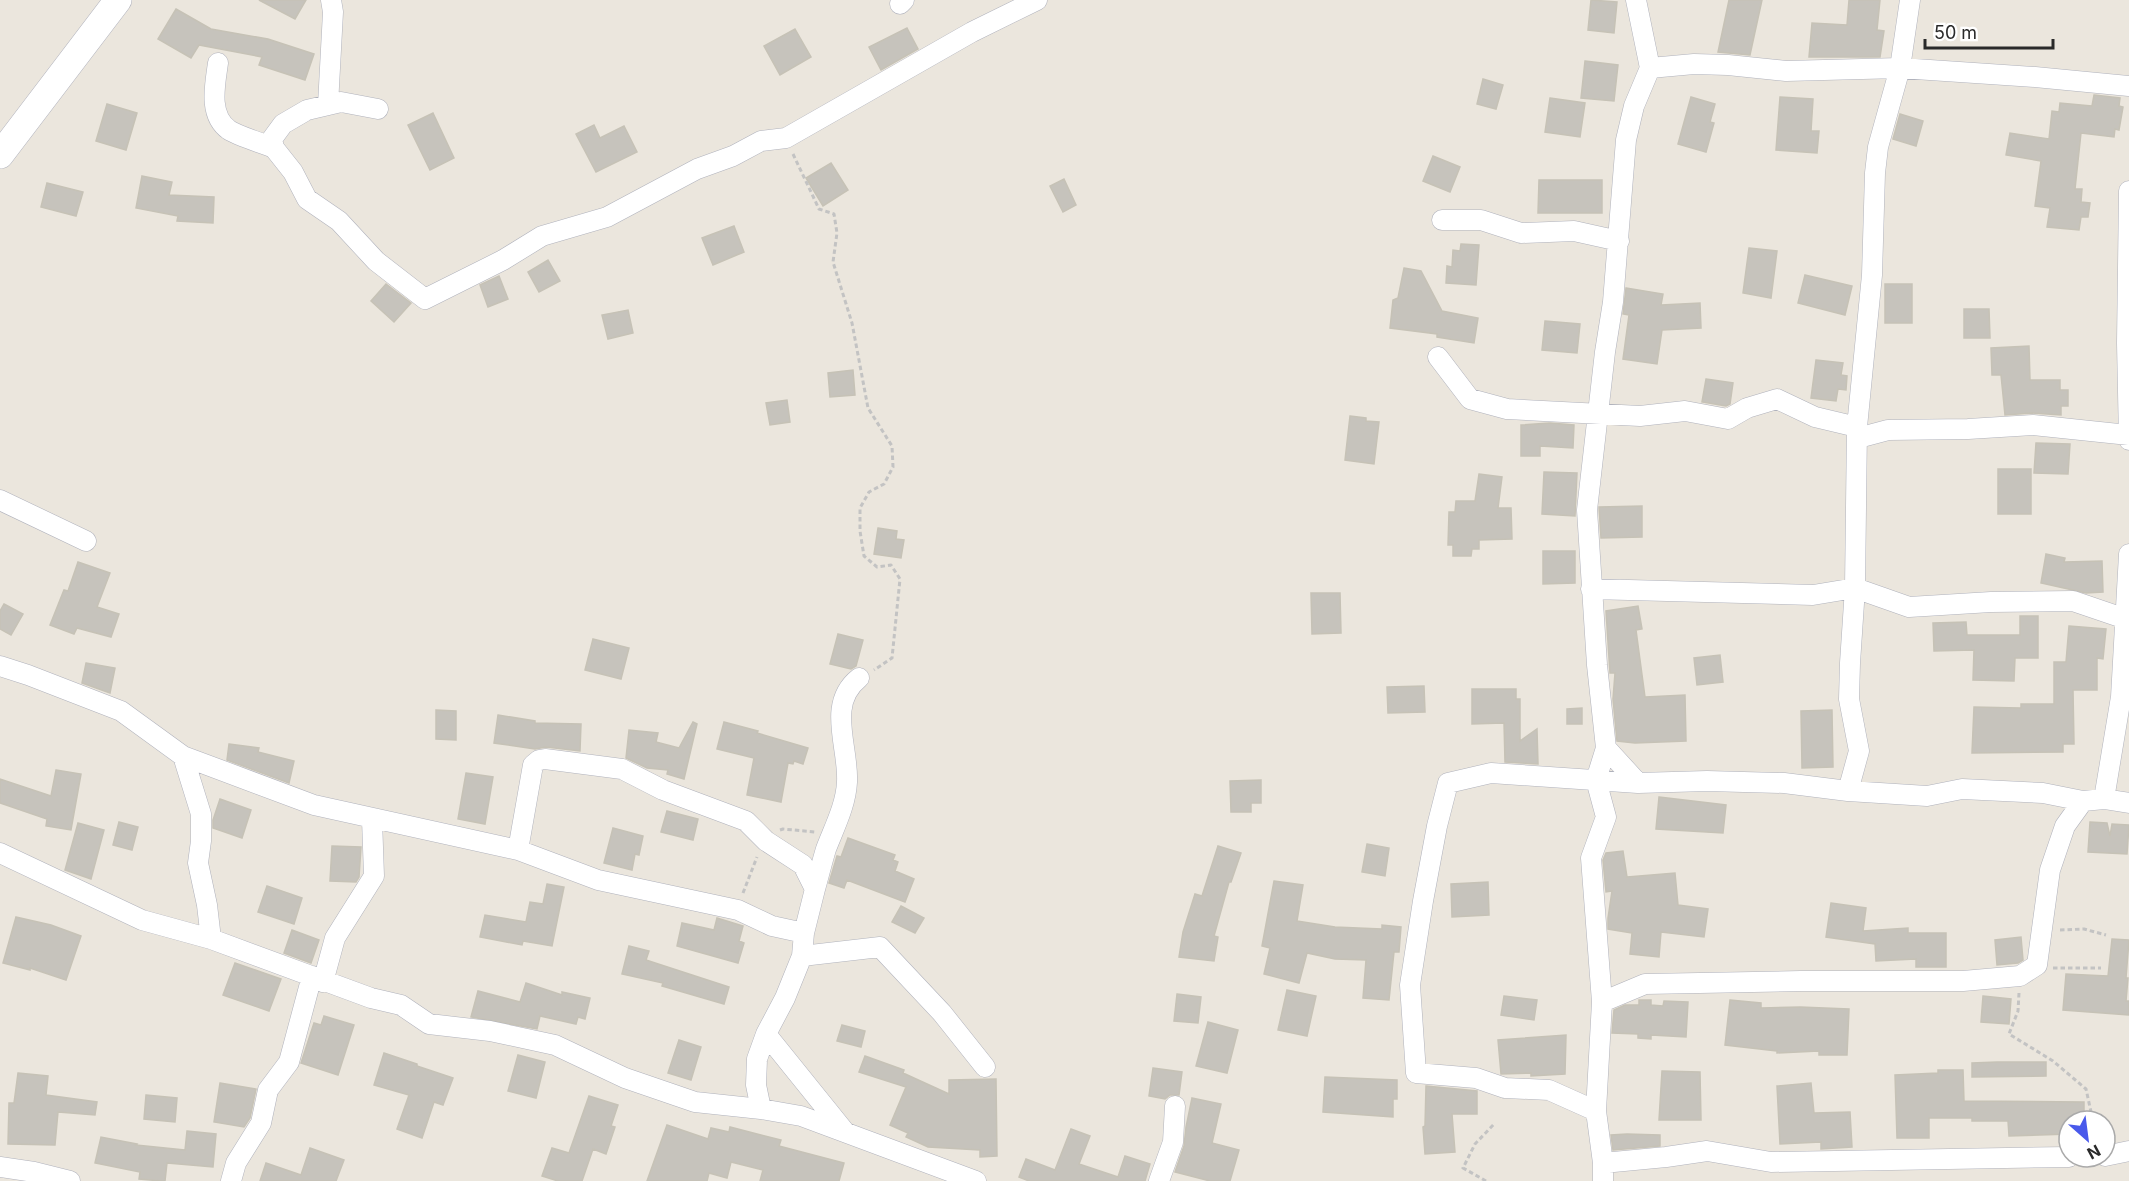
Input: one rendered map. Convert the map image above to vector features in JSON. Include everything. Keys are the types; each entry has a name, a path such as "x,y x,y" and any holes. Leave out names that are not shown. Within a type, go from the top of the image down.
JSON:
{"street":[{"path":"0,155 118,0"},
{"path":"328,105 331,0"},
{"path":"378,110 341,102 307,110 283,124 272,139 274,148 292,172 307,200 339,221 376,261 425,299 503,260 542,236 607,217 697,169 733,156 761,141 786,138 972,32 1037,0"},
{"path":"1636,0 1650,68 1634,106 1626,140 1613,302 1587,510 1606,748 1596,780 1606,817 1591,858 1602,1002 1596,1111 1603,1172 1666,1157 1707,1151 1771,1162 2057,1157"},
{"path":"1848,790 1859,751 1849,699 1855,588 1858,432 1872,275 1878,147 1900,68 1910,0"},
{"path":"218,63 215,87 216,112 229,129 274,148"},
{"path":"1650,68 1694,64 1786,71 1900,68 2129,86"},
{"path":"2129,191 2129,440"},
{"path":"1442,220 1481,220 1521,233 1574,231 1619,240"},
{"path":"1438,357 1470,399 1508,409 1640,416 1685,411 1728,419 1747,408 1777,399 1815,417 1858,432 2033,425 2129,435"},
{"path":"0,500 86,541"},
{"path":"2104,799 2121,697 2128,619 2129,554"},
{"path":"1592,589 1813,595 1855,588 1909,607 1991,602 2073,601 2128,619"},
{"path":"0,666 121,711 183,756 314,805 518,850 598,880 738,910 772,926 804,933"},
{"path":"761,1109 756,1085 757,1059 802,956 804,933 815,889 847,784 840,708 844,694 859,678"},
{"path":"1606,748 1638,783"},
{"path":"183,756 201,814 198,863 207,904 211,939"},
{"path":"518,850 533,765 539,760 622,769 663,790 746,821 766,841 804,865 815,889"},
{"path":"1596,1111 1549,1090 1504,1088 1476,1078 1416,1073 1410,985 1427,880 1448,783 1491,773 1638,783 1707,781 1784,783 1927,796 1962,789 1985,790 2043,793 2083,801 2104,799 2129,803"},
{"path":"1602,1002 1645,984 1963,981 2020,976 2037,965 2050,870 2065,826 2083,801"},
{"path":"231,1181 236,1163 261,1123 268,1090 289,1062 335,938 374,876 372,819"},
{"path":"3,859 142,920 211,939 371,998 401,1005 429,1024 490,1031 555,1045 625,1078 695,1102 801,1116 976,1181"},
{"path":"802,956 880,946 942,1013 985,1067"},
{"path":"766,1034 846,1133"},
{"path":"1159,1181 1173,1142 1176,1106"},
{"path":"0,1167 70,1181"}],"path":[{"path":"786,138 819,209 834,214 837,233 833,262 852,323 868,408 892,446 893,467 884,484 869,492 860,508 860,531 864,556 877,567 891,565 900,579 892,658 859,678"},
{"path":"2041,931 2084,929 2106,935"},
{"path":"2037,965 2055,968 2101,968"},
{"path":"2020,976 2018,1011 2009,1034 2052,1060 2086,1089 2090,1109"},
{"path":"1485,1181 1463,1168 1476,1144 1495,1123"}],"building":[{"path":"259,0 306,0 295,19"},
{"path":"1591,0 1617,2 1614,33 1588,30"},
{"path":"1729,0 1762,0 1750,55 1718,52"},
{"path":"1849,0 1880,0 1877,30 1884,31 1880,57 1809,57 1812,23 1847,25"},
{"path":"176,9 211,29 268,39 314,54 305,80 259,65 262,57 199,45 191,58 158,39"},
{"path":"907,28 918,49 881,70 869,47"},
{"path":"795,29 811,57 780,75 764,46"},
{"path":"1585,61 1618,65 1614,101 1581,98"},
{"path":"1483,79 1503,85 1496,109 1477,104"},
{"path":"2094,95 2120,98 2119,106 2123,107 2119,130 2115,129 2114,137 2081,133 2075,189 2082,189 2081,202 2090,203 2088,217 2081,217 2079,230 2047,227 2050,208 2035,206 2041,161 2006,155 2010,133 2049,139 2052,111 2059,112 2060,103 2092,106"},
{"path":"1691,97 1715,104 1710,122 1714,123 1706,152 1678,144"},
{"path":"1780,97 1813,99 1811,131 1819,131 1817,153 1776,150"},
{"path":"1550,98 1585,103 1580,137 1545,132"},
{"path":"107,104 137,113 126,150 96,141"},
{"path":"433,113 454,158 430,170 408,125"},
{"path":"1900,114 1923,121 1916,146 1893,139"},
{"path":"594,125 600,138 624,126 637,152 596,172 576,134"},
{"path":"1433,156 1460,167 1450,192 1423,181"},
{"path":"831,163 848,190 823,206 806,178"},
{"path":"142,176 172,182 169,195 214,197 213,223 177,221 178,216 136,208"},
{"path":"1064,179 1076,205 1063,212 1050,186"},
{"path":"1539,180 1602,180 1602,213 1538,213"},
{"path":"47,183 83,192 76,216 41,207"},
{"path":"734,226 744,252 713,265 702,238"},
{"path":"1461,244 1479,245 1476,285 1446,283 1447,266 1452,267 1453,250 1460,251"},
{"path":"1749,248 1777,251 1771,298 1743,293"},
{"path":"548,260 560,281 539,292 528,272"},
{"path":"1404,268 1421,271 1442,311 1478,318 1474,343 1437,337 1437,334 1390,328 1393,300 1398,298"},
{"path":"1805,275 1852,286 1845,315 1798,303"},
{"path":"499,276 508,299 488,307 480,285"},
{"path":"386,284 411,303 394,322 371,301"},
{"path":"1885,284 1912,284 1912,323 1885,323"},
{"path":"1626,288 1663,294 1661,305 1700,303 1701,328 1662,330 1657,364 1623,359 1629,315 1623,314"},
{"path":"1964,309 1989,309 1990,338 1964,338"},
{"path":"628,310 633,333 608,339 602,315"},
{"path":"1545,321 1580,324 1577,353 1542,350"},
{"path":"2029,346 2030,380 2060,380 2060,390 2068,390 2068,406 2061,406 2061,415 2032,413 2005,415 2001,375 1992,375 1991,348"},
{"path":"1816,360 1843,363 1841,375 1847,376 1846,390 1838,389 1836,401 1811,398"},
{"path":"853,370 855,395 830,397 828,373"},
{"path":"1706,379 1733,383 1730,404 1726,406 1702,402"},
{"path":"787,400 790,422 770,425 766,403"},
{"path":"1350,416 1379,422 1374,464 1345,460"},
{"path":"1550,423 1574,425 1573,448 1540,446 1540,456 1521,456 1521,425"},
{"path":"2036,443 2070,444 2068,474 2034,473"},
{"path":"1998,469 2031,469 2031,514 1998,514"},
{"path":"1544,472 1577,473 1575,516 1542,514"},
{"path":"1479,474 1502,477 1498,508 1511,508 1512,539 1479,540 1479,549 1472,549 1471,556 1453,556 1453,545 1448,545 1449,512 1455,512 1456,501 1475,501"},
{"path":"1642,506 1642,537 1601,538 1599,507"},
{"path":"878,528 897,531 896,539 904,540 901,558 874,554"},
{"path":"1543,551 1575,551 1575,583 1543,584"},
{"path":"2046,554 2065,558 2064,562 2102,561 2103,592 2086,593 2041,583"},
{"path":"78,562 110,573 97,607 119,614 111,637 77,628 74,634 50,625 64,590 68,591"},
{"path":"1311,593 1340,593 1341,633 1312,634"},
{"path":"4,604 23,614 11,635 0,629 0,611"},
{"path":"1638,606 1642,629 1636,630 1645,697 1685,695 1686,741 1635,743 1617,741 1613,699 1615,673 1610,673 1606,611"},
{"path":"2020,616 2038,616 2038,658 2015,658 2014,681 1973,680 1974,650 1934,651 1933,623 1966,622 1967,635 2020,635"},
{"path":"2069,626 2106,629 2103,659 2097,658 2097,690 2073,690 2074,744 2063,744 2063,752 1972,753 1974,707 2021,708 2021,704 2054,704 2054,662 2066,662"},
{"path":"838,634 863,640 856,666 851,669 830,664"},
{"path":"593,639 629,648 621,679 585,670"},
{"path":"1720,655 1723,682 1697,685 1694,658"},
{"path":"86,663 115,668 110,693 82,683"},
{"path":"1424,686 1425,712 1388,713 1387,687"},
{"path":"1472,689 1516,689 1516,699 1520,699 1520,741 1537,729 1538,764 1505,762 1504,723 1472,724"},
{"path":"1582,708 1582,724 1567,724 1567,709"},
{"path":"436,710 456,711 456,740 436,739"},
{"path":"1832,710 1833,767 1802,768 1801,711"},
{"path":"498,715 535,721 535,723 581,724 580,751 546,747 535,749 494,743"},
{"path":"693,722 697,724 684,779 667,774 668,770 647,768 626,758 629,730 658,733 656,742 679,748"},
{"path":"724,722 808,748 803,764 794,761 793,764 788,763 781,802 747,795 754,758 717,749"},
{"path":"229,744 259,748 258,752 294,761 289,783 227,760"},
{"path":"56,770 81,774 71,830 46,826 47,819 0,803 0,779 51,796"},
{"path":"466,773 493,777 485,824 458,819"},
{"path":"1261,780 1261,803 1251,803 1251,812 1231,812 1230,781"},
{"path":"1659,797 1726,805 1723,833 1656,829"},
{"path":"220,799 251,810 242,838 213,828 213,820"},
{"path":"667,811 698,819 693,840 661,832"},
{"path":"119,822 138,827 132,850 113,845"},
{"path":"2090,822 2107,823 2110,836 2112,824 2129,825 2127,854 2088,852"},
{"path":"78,823 104,830 91,879 65,870"},
{"path":"613,828 643,836 639,855 635,854 632,870 604,863"},
{"path":"848,838 895,855 893,860 898,862 895,871 914,879 905,902 847,880 844,888 829,883 837,856 841,857"},
{"path":"1367,844 1389,848 1385,876 1362,872"},
{"path":"332,846 361,847 359,877 356,882 330,881"},
{"path":"1218,846 1241,853 1231,882 1229,882 1214,936 1218,937 1214,961 1179,957 1183,932 1195,894 1202,896"},
{"path":"1623,851 1627,877 1675,873 1678,905 1708,909 1704,937 1661,932 1659,957 1630,954 1632,933 1608,929 1612,891 1606,892 1603,860 1606,853"},
{"path":"1274,881 1303,885 1297,921 1335,927 1382,929 1382,925 1401,927 1399,952 1394,952 1389,1000 1363,998 1366,960 1335,959 1307,953 1299,983 1264,974 1270,948 1262,946"},
{"path":"1488,882 1489,915 1452,917 1451,884"},
{"path":"547,884 564,887 552,946 523,941 522,945 480,937 485,915 526,922 530,902 543,904"},
{"path":"267,886 302,898 294,924 258,912"},
{"path":"1831,903 1866,908 1863,931 1908,928 1908,933 1946,933 1946,967 1916,967 1916,959 1876,961 1875,944 1826,937"},
{"path":"901,906 924,918 915,933 892,922"},
{"path":"16,917 51,925 81,936 66,980 30,968 30,970 3,963"},
{"path":"717,918 743,926 739,941 744,943 738,963 677,946 682,923 714,930"},
{"path":"292,930 319,940 311,963 284,953"},
{"path":"2021,937 2023,960 2018,963 1997,965 1995,940"},
{"path":"2112,939 2129,940 2126,1001 2129,1001 2129,1015 2063,1010 2066,974 2108,976"},
{"path":"629,946 649,951 646,960 729,987 724,1004 662,986 663,983 622,974"},
{"path":"235,963 281,979 269,1011 223,995"},
{"path":"526,983 562,995 562,992 590,998 585,1019 578,1017 576,1024 540,1016 537,1029 471,1017 478,991 520,1002"},
{"path":"1287,990 1316,996 1307,1036 1278,1030"},
{"path":"1177,994 1201,997 1198,1023 1174,1021"},
{"path":"1504,996 1537,1000 1534,1020 1501,1015"},
{"path":"1983,996 2011,999 2009,1024 1981,1022"},
{"path":"1639,1000 1651,1000 1651,1005 1663,1006 1664,1001 1688,1002 1686,1037 1651,1035 1651,1039 1638,1038 1638,1034 1612,1033 1614,1010 1625,1005 1639,1005"},
{"path":"1730,1000 1761,1003 1761,1008 1849,1009 1847,1055 1819,1055 1819,1051 1777,1053 1777,1051 1725,1045"},
{"path":"324,1016 354,1025 338,1075 301,1063 314,1023 321,1025"},
{"path":"1208,1022 1238,1030 1227,1073 1196,1066"},
{"path":"842,1025 865,1031 861,1047 837,1041"},
{"path":"1566,1035 1565,1074 1531,1076 1531,1073 1501,1074 1498,1040"},
{"path":"679,1040 701,1047 691,1080 668,1073"},
{"path":"384,1053 453,1078 443,1105 434,1102 422,1138 397,1129 409,1095 374,1085"},
{"path":"518,1055 545,1062 536,1098 508,1091"},
{"path":"865,1056 904,1070 903,1073 949,1094 949,1080 996,1079 997,1156 980,1157 980,1150 928,1147 906,1137 908,1133 890,1125 906,1087 859,1072"},
{"path":"2046,1062 2046,1076 1972,1077 1972,1063"},
{"path":"1153,1068 1182,1072 1179,1095 1170,1095 1165,1099 1149,1096"},
{"path":"1938,1070 1963,1070 1964,1101 2084,1102 2084,1109 2057,1109 2057,1134 2009,1136 2008,1121 1929,1118 1929,1138 1897,1138 1895,1075 1938,1073"},
{"path":"1662,1071 1700,1072 1701,1120 1659,1120"},
{"path":"18,1073 48,1076 46,1095 97,1102 95,1115 58,1112 55,1145 8,1144 9,1103 14,1103"},
{"path":"1325,1077 1397,1080 1397,1099 1393,1099 1393,1117 1323,1112"},
{"path":"220,1083 256,1089 250,1118 244,1127 214,1122"},
{"path":"1811,1083 1814,1113 1850,1112 1852,1147 1821,1149 1821,1142 1780,1144 1777,1086"},
{"path":"1426,1086 1477,1091 1477,1114 1452,1114 1455,1152 1425,1154 1423,1127 1425,1126"},
{"path":"146,1095 177,1098 175,1122 144,1119"},
{"path":"589,1096 618,1105 611,1126 615,1127 606,1154 593,1149 582,1181 558,1181 542,1176 552,1148 569,1153"},
{"path":"1192,1098 1221,1104 1212,1143 1239,1150 1230,1181 1210,1181 1175,1172 1184,1146"},
{"path":"667,1125 708,1139 711,1128 729,1132 730,1127 781,1140 779,1146 844,1163 839,1181 760,1181 763,1170 731,1162 727,1178 709,1173 707,1181 647,1181"},
{"path":"1071,1129 1090,1136 1079,1164 1118,1177 1125,1156 1150,1164 1145,1181 1029,1181 1019,1177 1026,1159 1055,1170"},
{"path":"187,1131 216,1134 213,1167 167,1163 165,1181 161,1181 139,1179 140,1172 95,1163 101,1137 136,1145 185,1150"},
{"path":"1611,1135 1660,1135 1660,1146 1613,1150"},
{"path":"310,1148 344,1160 336,1181 260,1181 266,1163 301,1175"}]}
